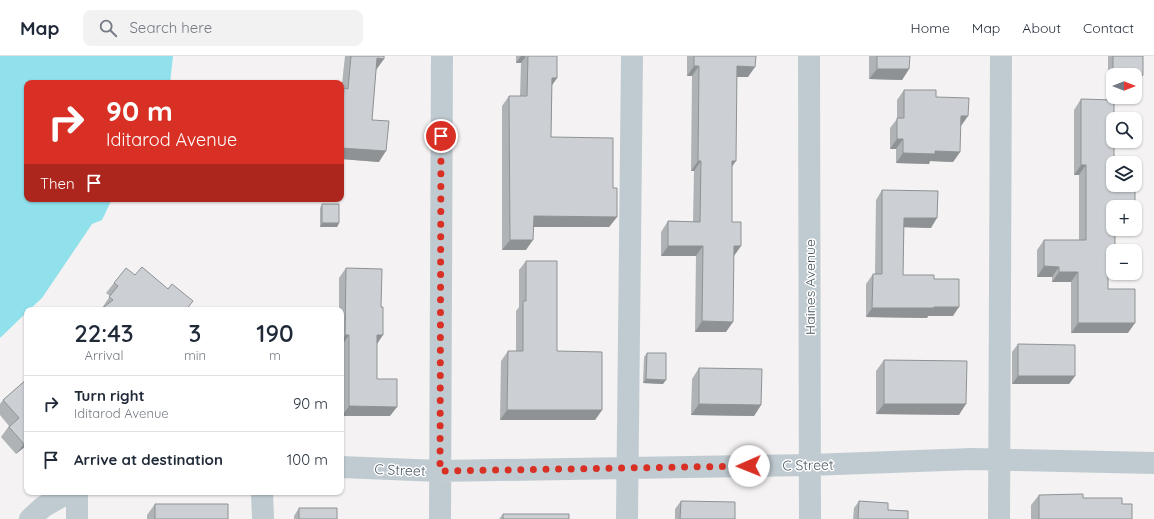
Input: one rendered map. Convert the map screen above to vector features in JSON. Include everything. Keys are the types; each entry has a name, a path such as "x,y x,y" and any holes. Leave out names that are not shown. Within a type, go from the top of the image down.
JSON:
{"street":[{"path":"440,519 442,56"},
{"path":"627,519 632,56"},
{"name":"Haines Avenue","path":"809,56 810,519"},
{"path":"999,519 998,460 1001,56"},
{"name":"C Street","path":"344,468 440,471 810,465 965,460 1154,463"},
{"path":"30,519 43,508 64,495"},
{"path":"77,495 77,519"},
{"path":"262,495 263,519"}],"water":[{"path":"0,56 173,56 170,80 24,80 24,202 111,202 102,220 92,224 42,298 32,307 24,307 24,315 0,338"}],"building":[{"path":"351,56 384,56 384,59 377,58 372,120 389,121 386,151 344,148 344,88 348,89"},
{"path":"528,56 557,56 557,78 552,78 551,137 613,138 613,188 617,188 617,217 534,216 533,240 510,240 509,96 527,96"},
{"path":"694,56 756,56 755,67 737,66 736,161 732,161 732,222 741,222 741,246 734,246 733,322 702,321 703,246 668,246 668,221 700,222 701,161 698,161 699,66 694,66"},
{"path":"877,56 910,56 909,69 877,69"},
{"path":"1113,56 1143,56 1143,75 1142,68 1113,68"},
{"path":"904,90 936,90 936,97 969,98 968,116 961,116 960,152 935,151 935,154 903,153 903,139 897,139 897,118 904,118"},
{"path":"1081,99 1106,100 1106,104 1114,104 1114,112 1106,112 1106,148 1114,148 1114,156 1106,156 1106,192 1135,192 1135,200 1106,200 1106,236 1115,236 1115,244 1106,244 1106,280 1108,280 1108,289 1135,289 1135,323 1078,323 1078,272 1059,272 1059,267 1044,266 1044,240 1086,240 1086,165 1081,165"},
{"path":"882,190 938,191 937,218 904,218 903,275 934,275 934,279 959,279 959,307 872,308 873,274 882,274"},
{"path":"322,204 339,204 339,223 322,223"},
{"path":"526,261 557,261 557,351 602,352 602,410 507,410 508,351 523,351 523,301 526,301"},
{"path":"142,267 168,289 172,284 193,301 188,307 104,307 113,300 109,297 118,286 114,283 126,268 135,275"},
{"path":"346,268 382,269 381,307 383,307 383,335 377,335 377,379 397,379 397,407 349,406 349,335 345,335"},
{"path":"1018,344 1075,345 1075,376 1018,376"},
{"path":"647,353 666,353 666,380 646,379"},
{"path":"884,360 967,361 966,404 884,404"},
{"path":"699,368 762,369 761,405 699,404"},
{"path":"24,382 24,444 9,427 19,418 3,400"},
{"path":"1083,494 1083,498 1122,498 1122,504 1132,504 1132,519 1039,519 1039,495"},
{"path":"681,501 735,502 735,519 680,519"},
{"path":"859,501 888,503 888,510 908,511 908,519 858,519"},
{"path":"155,504 228,504 228,519 155,519"},
{"path":"299,508 337,508 337,519 299,519"},
{"path":"503,514 569,514 569,519 503,519"}],"route":[{"path":"441,136 440,471 749,466"}]}
